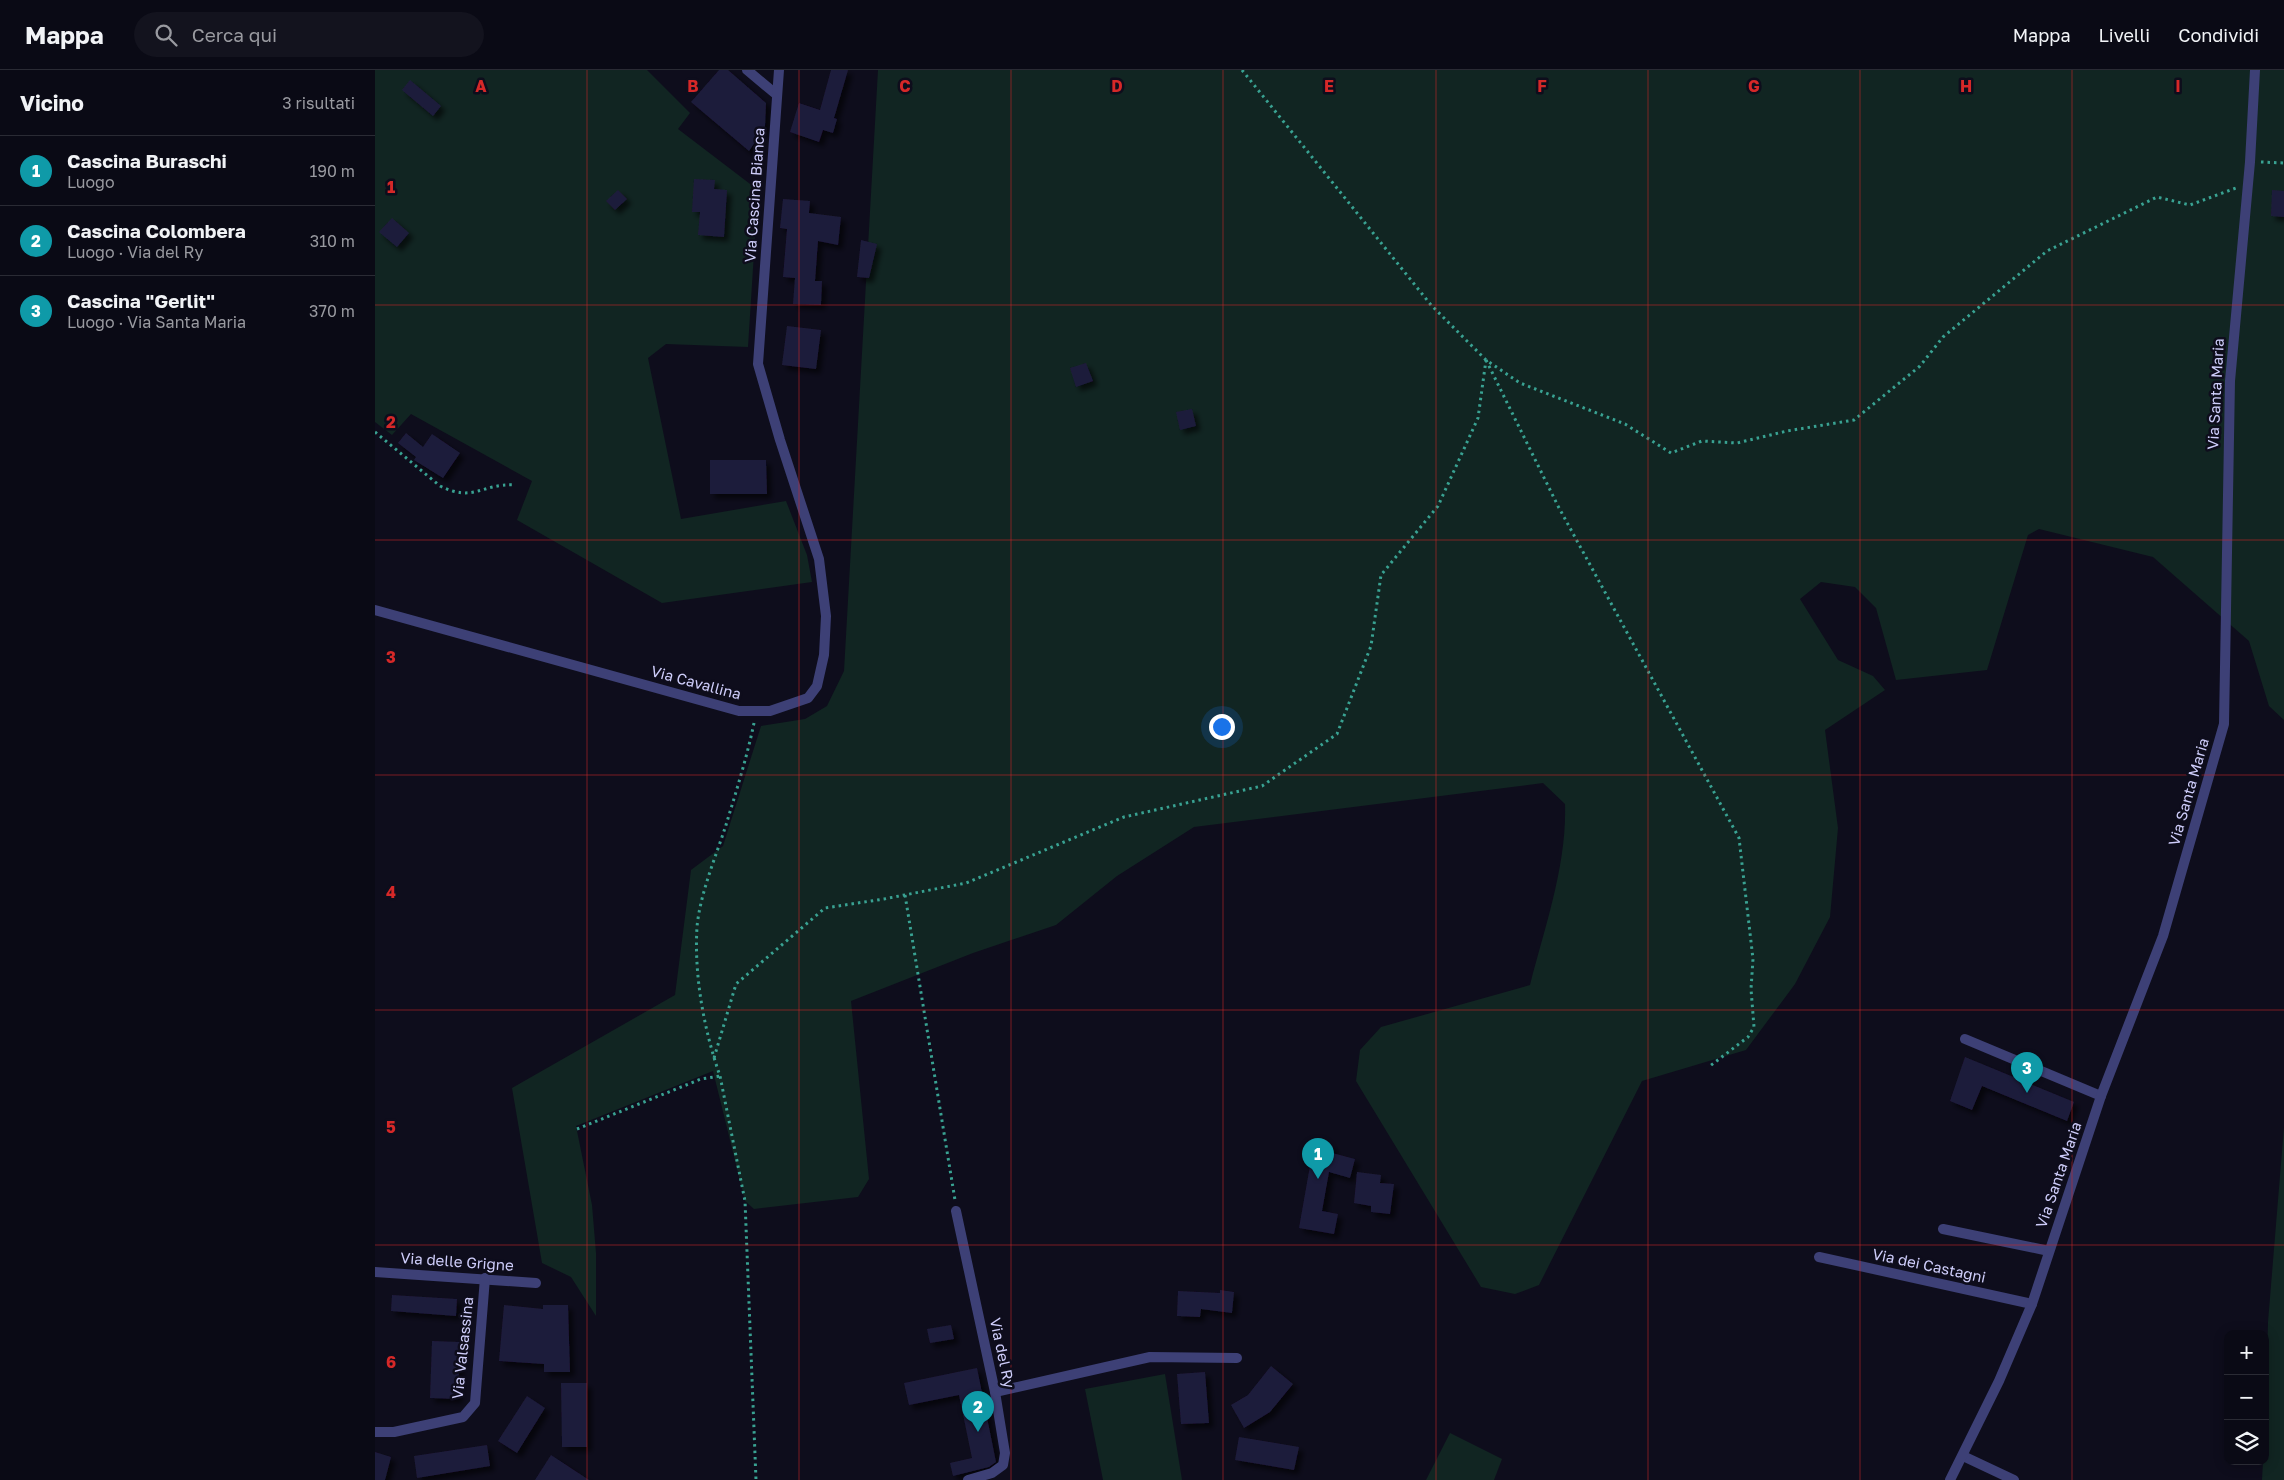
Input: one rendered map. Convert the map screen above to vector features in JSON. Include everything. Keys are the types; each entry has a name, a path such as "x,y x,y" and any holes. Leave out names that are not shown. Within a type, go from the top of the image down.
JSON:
{"street":[{"path":"747,70 777,95"},
{"name":"Via Cascina Bianca","path":"761,323 779,70"},
{"name":"Via Santa Maria","path":"1950,1480 1999,1381 2032,1304 2101,1096 2163,936 2224,724 2229,381 2250,162 2255,70"},
{"name":"Via Cavallina","path":"375,610 739,711 757,712 785,707 808,698 817,686 824,655 827,616 819,559 780,440 758,364 761,323"},
{"path":"1965,1039 2101,1096"},
{"name":"Via del Ry","path":"956,1211 995,1392 1005,1453 1003,1465 993,1473 968,1480"},
{"path":"1943,1229 2049,1251"},
{"name":"Via dei Castagni","path":"1819,1257 2032,1304"},
{"name":"Via delle Grigne","path":"375,1272 485,1278 536,1283"},
{"name":"Via Valsassina","path":"375,1432 394,1432 463,1417 475,1404 485,1278"},
{"path":"995,1392 1150,1357 1237,1358"},
{"path":"1963,1456 2014,1480"}],"path":[{"path":"1243,70 1431,305 1486,360 1520,384 1625,424 1671,453 1703,442 1737,443 1787,431 1853,420 1920,366 1943,337 2047,251 2157,196 2190,205 2248,184"},
{"path":"2250,162 2284,163"},
{"path":"714,1058 735,984 825,908 966,883 1124,817 1262,786 1337,734 1371,646 1381,575 1438,506 1478,418 1486,360"},
{"path":"1486,360 1558,506 1739,838 1753,958 1751,989 1754,1027 1748,1037 1710,1066"},
{"path":"375,432 440,486 450,491 467,494 493,486 515,485"},
{"path":"756,1480 745,1201 720,1076 714,1058 699,990 697,926 713,858 726,826 757,712"},
{"path":"905,895 956,1211"},
{"path":"577,1129 701,1079 720,1076"}],"green space":[{"path":"375,70 647,70 690,113 678,129 758,190 748,347 666,344 648,358 681,519 786,501 807,555 812,582 662,603 517,520 532,481 411,414 392,435 375,422"},
{"path":"878,70 2284,70 2284,720 2269,706 2249,641 2153,557 2039,529 2028,535 1987,670 1896,680 1876,608 1855,587 1821,582 1800,599 1838,660 1873,676 1885,690 1825,730 1838,828 1830,917 1795,984 1746,1050 1642,1081 1539,1285 1515,1294 1481,1287 1356,1081 1360,1050 1381,1027 1530,985 1559,873 1565,827 1565,804 1543,783 1194,827 1117,876 1056,925 973,953 851,1001 869,1179 858,1197 754,1209 745,1201 713,1071 576,1126 592,1205 596,1253 596,1316 571,1277 542,1263 512,1088 675,995 691,870 723,846 761,726 805,719 827,706 844,671"},
{"path":"2284,1127 2284,1480 2262,1480 2263,1465 2269,1465 2268,1322"},
{"path":"1165,1374 1182,1480 1103,1480 1085,1389"},
{"path":"1450,1433 1502,1459 1494,1480 1426,1480"}],"building":[{"path":"719,70 728,70 766,103 765,127 749,151 691,102"},
{"path":"831,70 848,70 834,118 837,119 833,133 823,130 819,142 790,132 799,103 820,110"},
{"path":"410,80 441,106 433,116 402,90"},
{"path":"694,179 715,180 714,189 727,190 724,237 698,235 700,212 692,212"},
{"path":"618,190 627,199 615,210 606,201"},
{"path":"2272,190 2284,191 2284,217 2271,216"},
{"path":"783,199 810,201 809,213 841,217 838,245 818,241 815,281 822,281 821,305 793,304 795,278 783,277 787,229 780,228"},
{"path":"392,218 409,233 397,247 379,232"},
{"path":"861,240 877,244 869,278 857,277"},
{"path":"787,326 821,330 816,369 782,365"},
{"path":"1086,363 1093,381 1076,387 1070,368"},
{"path":"1192,409 1196,426 1180,430 1176,412"},
{"path":"406,433 423,447 432,434 460,453 443,478 414,460 416,457 398,443"},
{"path":"710,460 766,460 767,494 710,494"},
{"path":"1965,1057 2074,1102 2067,1121 1982,1086 1972,1110 1950,1101"},
{"path":"1314,1143 1333,1146 1332,1153 1355,1159 1350,1178 1329,1172 1322,1211 1338,1214 1334,1234 1299,1228"},
{"path":"1357,1172 1381,1175 1380,1183 1394,1184 1390,1214 1371,1212 1371,1206 1354,1203"},
{"path":"1220,1290 1234,1292 1232,1313 1201,1309 1200,1317 1177,1316 1178,1291 1220,1293"},
{"path":"392,1295 457,1299 456,1316 391,1311"},
{"path":"504,1305 543,1309 543,1305 568,1305 570,1372 544,1372 544,1364 499,1361"},
{"path":"951,1325 954,1339 930,1343 927,1329"},
{"path":"432,1341 460,1342 458,1399 430,1398"},
{"path":"1271,1366 1293,1384 1270,1412 1244,1428 1231,1405 1248,1395"},
{"path":"977,1368 996,1462 989,1467 953,1476 950,1463 972,1458 959,1395 909,1405 904,1383"},
{"path":"1205,1372 1209,1423 1181,1424 1177,1374"},
{"path":"561,1383 587,1383 587,1447 562,1447"},
{"path":"527,1396 545,1408 517,1453 498,1441"},
{"path":"1239,1437 1299,1447 1294,1470 1235,1460"},
{"path":"487,1445 490,1466 417,1478 414,1456"},
{"path":"375,1452 391,1457 385,1480 375,1480"},
{"path":"551,1455 589,1480 535,1480"}],"place":[{"name":"Cascina \"Gerlit\"","path":"2027,1093"},
{"name":"Cascina Buraschi","path":"1318,1179"},
{"name":"Cascina Colombera","path":"978,1432"}]}
